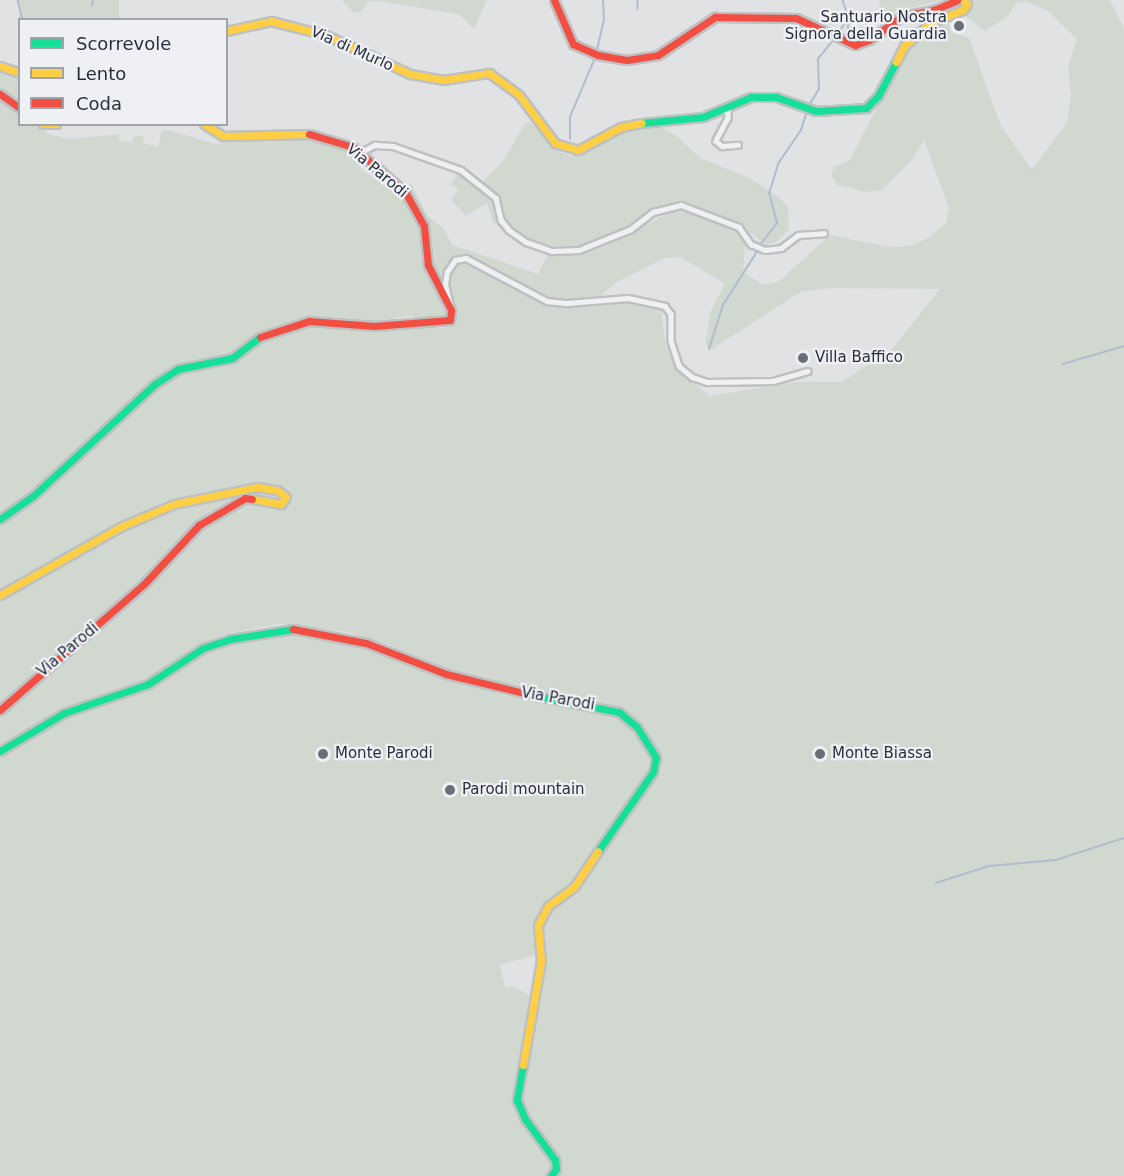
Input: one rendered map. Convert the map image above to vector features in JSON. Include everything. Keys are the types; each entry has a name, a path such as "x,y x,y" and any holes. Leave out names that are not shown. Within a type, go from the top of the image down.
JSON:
{"street":[{"path":"554,0 573,44 619,60 658,55 702,24 722,16 796,18 851,45 869,40 891,22 957,0"},
{"path":"722,110 760,96 816,111 866,108 878,96 904,46 930,23 965,9 963,0"},
{"name":"Via di Murlo","path":"228,30 259,22 283,23 326,35 394,69 443,80 486,73 514,90 548,135 570,150 582,150 621,127 642,121 703,117 722,110"},
{"path":"0,66 18,72"},
{"path":"0,94 18,107"},
{"path":"722,110 729,114 716,141 722,146 738,144"},
{"name":"Via Parodi","path":"207,126 223,136 297,132 319,135 339,140 359,153 410,199 424,226 429,268 451,310"},
{"path":"359,153 375,145 393,146 461,170 496,198 501,220 509,230 525,242 552,251 579,250 631,229 653,212 681,205 739,226 751,244 765,250 781,248 798,236 824,233"},
{"path":"0,519 33,496 155,384 178,369 232,358 257,338 309,321 374,326 414,320 445,323 451,310 445,284 447,272 454,260 466,258 547,301 567,303 628,298 665,306 671,314 671,341 679,366 699,379 744,384 808,370"},
{"name":"Via Parodi","path":"0,595 120,527 174,504 257,487 277,490 286,497 281,504 245,498 199,525 144,584 0,710"},
{"name":"Via Parodi","path":"0,752 64,713 148,684 203,648 230,639 293,629 366,643 446,674 504,690 619,712 637,727 652,749 656,758 653,772 574,887 548,906 538,925 541,961 517,1097 525,1119 555,1160 556,1169 551,1176"}],"shaded area":[{"path":"19,0 119,0 119,18 19,18"},
{"path":"342,0 487,0 474,29 459,14 378,1 367,2 362,11 354,13"},
{"path":"879,0 942,0 892,13 880,9"},
{"path":"968,0 1110,0 1124,29 1124,1176 557,1176 561,1168 558,1156 530,1118 522,1100 538,988 547,959 544,920 557,906 577,895 659,771 657,747 640,725 613,706 504,686 448,670 386,644 347,632 280,624 230,633 199,644 147,679 61,710 0,747 0,716 149,586 203,527 246,502 282,507 289,503 290,496 284,489 257,483 171,499 117,523 0,590 0,525 38,500 170,378 189,370 230,363 252,345 314,325 376,330 414,323 444,328 455,324 457,310 435,268 423,216 405,187 411,183 427,215 444,229 452,245 538,274 548,255 575,255 609,245 672,211 699,214 735,232 745,243 743,272 763,285 778,282 830,235 889,247 910,246 928,238 946,223 949,208 924,140 912,160 882,190 865,192 838,185 831,175 834,167 849,161 907,51 925,33 947,20 952,33 969,38 1001,126 1032,170 1067,122 1071,96 1068,67 1077,39 1048,11 1025,1 1016,3 1009,15 985,31 966,17","holes":["681,257 725,284 710,313 706,343 709,351 802,291 834,288 940,289 892,349 842,382 797,382 709,396 676,367 665,342 661,310 641,303 605,300 601,295 617,282 665,258"]},
{"path":"0,72 18,77 18,102 0,89"},
{"path":"0,99 18,112 18,126 38,126 51,135 71,139 119,134 119,141 132,143 134,135 144,137 143,143 158,147 162,131 168,130 216,144 230,140 296,138 336,143 347,148 362,169 408,204 419,228 423,264 446,315 439,320 408,316 374,322 308,318 260,332 224,356 171,367 29,494 0,514"},
{"path":"525,123 531,123 560,152 572,156 628,129 658,126 677,136 700,158 749,178 779,197 788,207 789,230 776,242 766,245 739,223 681,201 650,209 629,225 580,246 565,248 536,242 498,218 494,225 487,203 466,216 451,200 459,189 450,185 458,173 479,186 504,160"},
{"path":"259,490 283,497 281,501 247,495 204,517 141,581 0,703 0,600 123,531 177,507"},
{"path":"295,634 368,648 505,696 610,714 621,719 643,742 650,761 647,770 574,885 551,899 538,913 534,930 537,954 500,965 505,988 513,986 529,995 513,1100 516,1112 553,1168 546,1176 0,1176 0,758 67,717 127,698 167,680 202,655 232,644"}],"waterway":[{"path":"18,0 22,18"},
{"path":"92,6 93,0"},
{"path":"597,50 604,20 603,0"},
{"path":"638,0 638,9"},
{"path":"843,0 849,20 848,39"},
{"path":"837,34 848,20"},
{"path":"810,104 819,89 818,59 832,42"},
{"path":"570,139 570,117 595,58"},
{"path":"760,245 777,223 769,194 778,164 801,130 807,111"},
{"path":"709,349 723,305 758,250"},
{"path":"1063,364 1124,346"},
{"path":"936,883 989,866 1056,860 1124,838"}],"traffic: fast":[{"path":"642,123 703,117 751,97 776,97 816,111 866,108 878,96 896,62"},
{"path":"0,519 33,496 155,384 178,369 232,358 260,337"},
{"path":"0,751 64,713 148,684 203,648 230,639 293,629"},
{"path":"532,695 619,712 637,727 656,758 653,772 598,851"},
{"path":"523,1065 517,1100 525,1119 555,1160 556,1169 551,1176"}],"traffic: slow":[{"path":"896,62 904,46 930,23 963,10 967,4 963,0"},
{"path":"228,31 271,21 326,35 410,74 443,80 489,73 519,95 555,143 578,150 621,127 642,123"},
{"path":"0,66 18,72"},
{"path":"207,126 223,136 309,134"},
{"path":"0,595 120,527 174,504 257,487 277,490 286,497 281,504 252,499"},
{"path":"523,1065 541,961 538,925 548,906 574,887 598,851"}],"traffic: jam":[{"path":"554,0 573,44 598,55 627,60 658,55 715,17 796,18 855,45 869,40 902,16 934,10 957,0"},
{"path":"0,94 18,107"},
{"path":"260,337 309,321 374,326 450,320 451,310 428,265 424,226 406,193 353,147 309,134"},
{"path":"0,710 144,584 199,525 245,498 252,499"},
{"path":"293,629 366,643 446,674 532,695"}],"place":[{"name":"Santuario Nostra Signora della Guardia","path":"959,26"},
{"name":"Villa Baffico","path":"803,358"},
{"name":"Monte Parodi","path":"323,754"},
{"name":"Monte Biassa","path":"820,754"},
{"name":"Parodi mountain","path":"450,790"}]}
